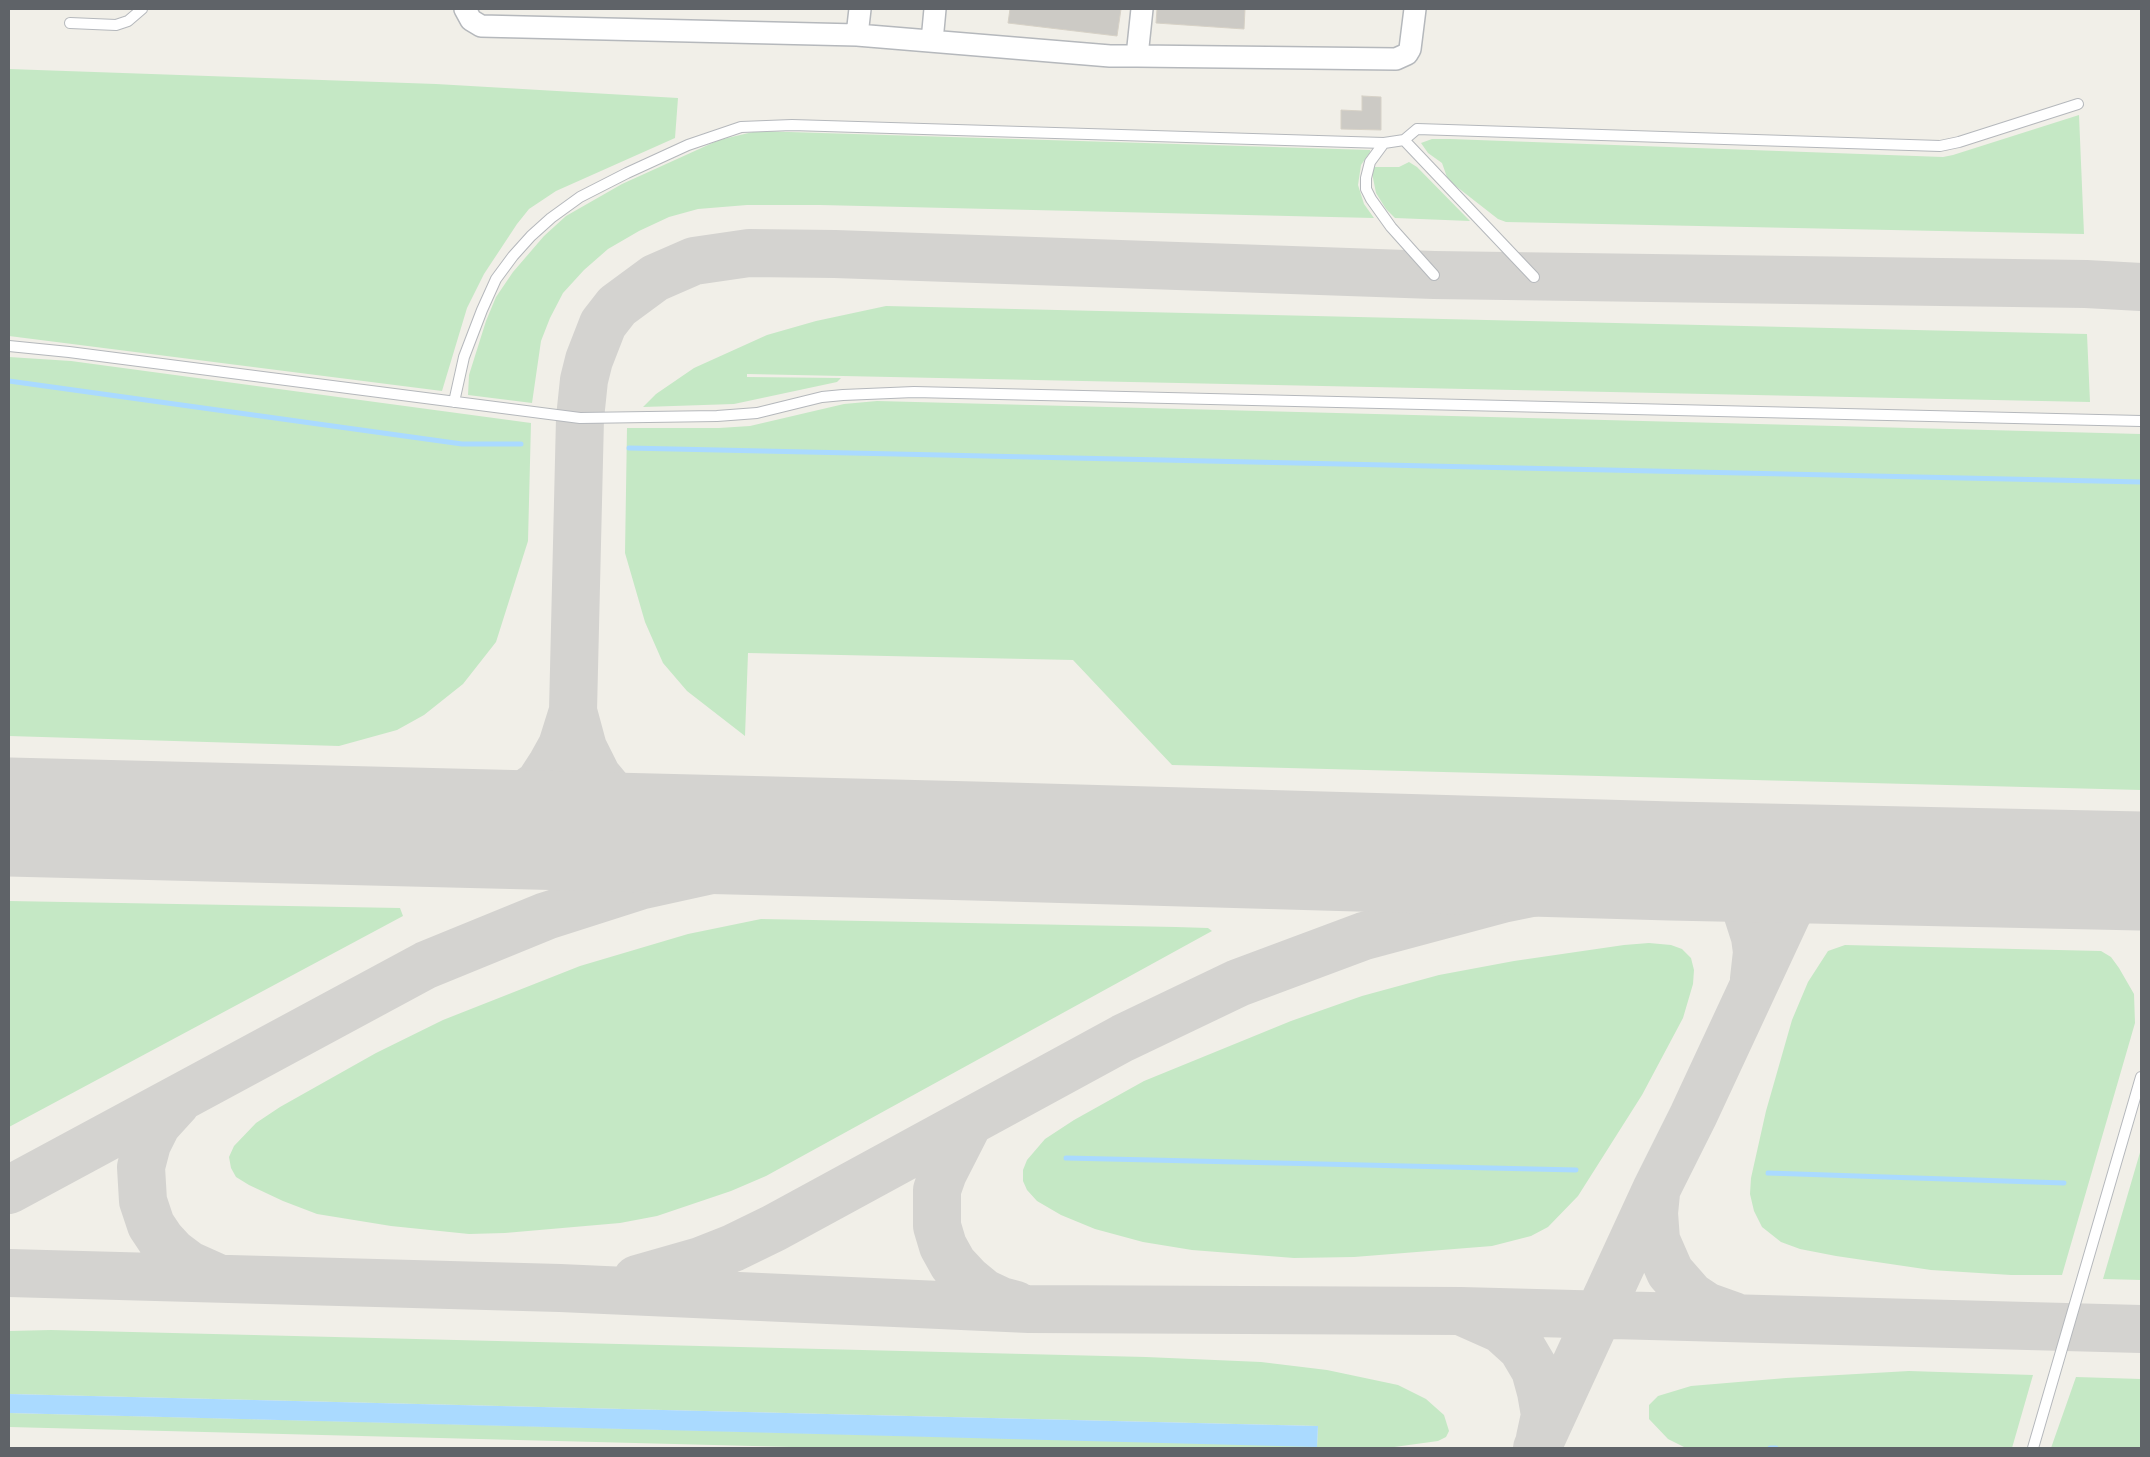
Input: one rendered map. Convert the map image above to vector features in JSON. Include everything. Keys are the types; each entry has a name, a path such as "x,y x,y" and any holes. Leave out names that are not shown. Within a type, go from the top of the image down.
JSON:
{"street":[{"path":"465,9 470,20 481,26 857,35 1110,56 1396,58 1407,54 1410,48 1414,9"},
{"path":"857,35 860,9"},
{"path":"932,41 935,9"},
{"path":"1137,56 1142,9"}],"lane":[{"path":"70,23 116,25 128,21 142,9"},
{"path":"454,402 464,357 496,279 531,236 551,218 580,197 627,173 688,146 742,127 792,125 1384,143 1404,140 1417,129 1948,146 2078,104"},
{"path":"1404,140 1534,277"},
{"path":"1384,143 1370,162 1367,171 1368,194 1391,227 1434,275"},
{"path":"9,346 69,352 580,418 677,418 756,413 843,395 914,392 2141,421"},
{"path":"2033,1448 2141,1077"}],"green space":[{"path":"9,69 436,84 678,98 675,138 556,191 529,209 484,274 467,308 442,391 9,336"},
{"path":"2079,115 2084,234 1506,222 1498,219 1448,180 1442,163 1428,153 1421,143 1432,139 1450,139 1943,157"},
{"path":"757,131 1370,150 1361,165 1358,185 1364,204 1374,218 820,205 747,205 698,209 669,217 639,231 608,249 584,270 563,293 541,341 532,403 468,395 469,375 486,321 496,297 513,272 544,236 566,216 622,184 719,140"},
{"path":"1409,162 1417,167 1470,221 1395,218 1386,209 1376,193 1372,173 1374,167 1399,167"},
{"path":"886,306 2087,334 2090,402 747,374 747,377 841,378 837,382 734,404 643,407 656,394 694,368 767,335 816,321"},
{"path":"9,357 71,361 531,423 528,541 496,642 463,684 424,715 397,730 339,746 9,736"},
{"path":"877,401 2141,434 2141,790 1172,765 1073,660 748,653 745,736 687,691 663,663 645,622 625,553 627,428 750,426 844,404"},
{"path":"9,901 400,908 403,916 9,1127"},
{"path":"761,919 1176,927 1208,928 1212,931 766,1176 731,1191 657,1216 620,1223 505,1233 469,1234 391,1226 317,1214 249,1185 236,1177 231,1168 229,1157 234,1146 256,1123 280,1107 376,1053 443,1020 580,966 688,934"},
{"path":"1649,943 1671,945 1682,949 1691,958 1694,970 1693,984 1683,1018 1642,1095 1578,1196 1548,1227 1531,1236 1492,1246 1354,1257 1294,1258 1192,1250 1143,1242 1095,1229 1061,1215 1037,1201 1027,1190 1023,1181 1023,1170 1027,1160 1045,1139 1074,1120 1144,1081 1291,1021 1362,996 1439,975 1514,961"},
{"path":"1845,945 2101,951 2111,957 2119,968 2134,994 2135,1023 2062,1275 2011,1275 1931,1270 1836,1256 1800,1249 1781,1242 1762,1227 1754,1211 1750,1194 1751,1178 1766,1111 1792,1020 1808,982 1828,951"},
{"path":"2141,1149 2141,1280 2103,1279"},
{"path":"51,1330 1146,1357 1261,1362 1327,1370 1398,1385 1426,1399 1444,1415 1449,1431 1446,1437 1438,1441 1387,1448 831,1448 9,1427 9,1413 1317,1446 1318,1426 9,1394 9,1331"},
{"path":"1909,1371 2033,1375 2012,1448 1686,1448 1668,1439 1649,1419 1649,1405 1658,1396 1691,1386"},
{"path":"2076,1377 2141,1379 2141,1448 2051,1448"}],"water":[{"path":"9,1394 1318,1426 1317,1447 9,1413"}],"building":[{"path":"1010,9 1121,9 1117,36 1008,23"},
{"path":"1157,9 1245,9 1244,29 1156,23"},
{"path":"1362,96 1381,97 1381,130 1341,129 1341,110 1362,111"}],"waterway":[{"path":"9,381 462,444 521,444"},
{"path":"629,448 2141,482"},
{"path":"1066,1158 1576,1170"},
{"path":"1768,1173 2064,1183"},
{"path":"1770,1448 1776,1448"}],"taxiway":[{"path":"743,836 683,831 652,821 634,812 612,794 597,776 583,748 573,711 580,418 584,380 589,360 603,324 617,306 655,278 694,261 749,253 835,254 1434,275 2086,284 2141,287"},
{"path":"403,827 451,823 480,817 501,810 518,799 539,784 552,764 562,746 573,711"},
{"path":"9,1190 426,965 546,916 643,885 743,863 847,849 974,841"},
{"path":"1687,865 1704,870 1720,880 1736,894 1746,909 1755,937 1757,952 1754,979"},
{"path":"637,1279 700,1261 733,1248 774,1228 1123,1038 1238,983 1364,936 1502,899 1576,884 1643,875 1704,870 1822,865"},
{"path":"1537,1448 1656,1190 1693,1116 1787,914 1795,901 1816,884 1844,870 1865,865"},
{"path":"177,1102 157,1124 147,1144 141,1167 143,1201 151,1225 173,1253 189,1265 218,1278"},
{"path":"969,1122 943,1173 937,1190 937,1226 943,1246 953,1264 967,1279 984,1293 1001,1301 1016,1305"},
{"path":"1656,1193 1654,1213 1656,1240 1670,1272 1691,1296 1706,1306 1734,1316"},
{"path":"9,1273 560,1288 1029,1309 1461,1311 2141,1329"},
{"path":"1465,1313 1501,1329 1522,1348 1535,1370 1541,1392 1545,1415 1540,1438"}],"runway":[{"path":"9,817 974,841 1671,861 2141,871"}]}
